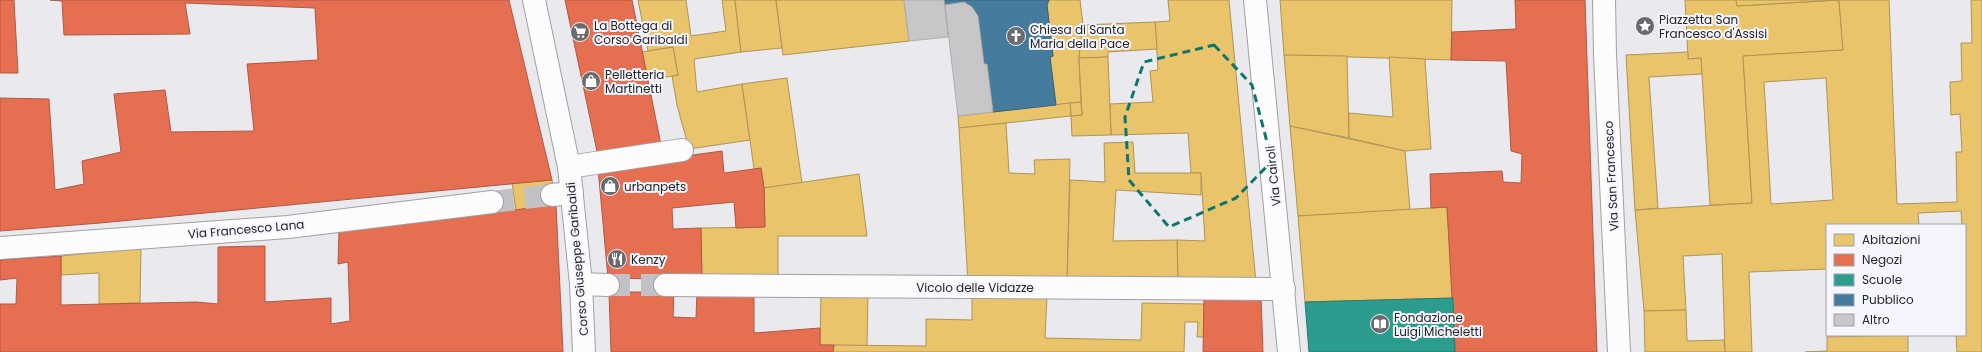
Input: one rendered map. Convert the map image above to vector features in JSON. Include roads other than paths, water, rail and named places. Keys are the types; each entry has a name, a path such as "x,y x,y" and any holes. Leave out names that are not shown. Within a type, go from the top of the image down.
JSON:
{"street":[{"name":"Corso Giuseppe Garibaldi","path":"534,0 570,167 562,194 581,284 584,352"},
{"name":"Via Cairoli","path":"1255,0 1289,352"},
{"name":"Via San Francesco","path":"1604,0 1605,55 1619,352"},
{"name":"Corso Giuseppe Garibaldi","path":"570,167 682,150"},
{"name":"Via Francesco Lana","path":"0,248 288,226 492,202"},
{"path":"581,284 608,285"},
{"name":"Vicolo delle Vidazze","path":"665,285 1284,289"}],"tunnel":[{"path":"492,202 552,195"},
{"path":"608,285 665,285"}],"place":[{"name":"Piazzetta San Francesco d'Assisi","path":"1645,26"},
{"name":"La Bottega di Corso Garibaldi","path":"580,32"},
{"name":"Chiesa di Santa Maria della Pace","path":"1016,36"},
{"name":"Pelletteria Martinetti","path":"591,81"},
{"name":"urbanpets","path":"610,186"},
{"name":"Kenzy","path":"617,259"},
{"name":"Fondazione Luigi Micheletti","path":"1380,324"}]}
